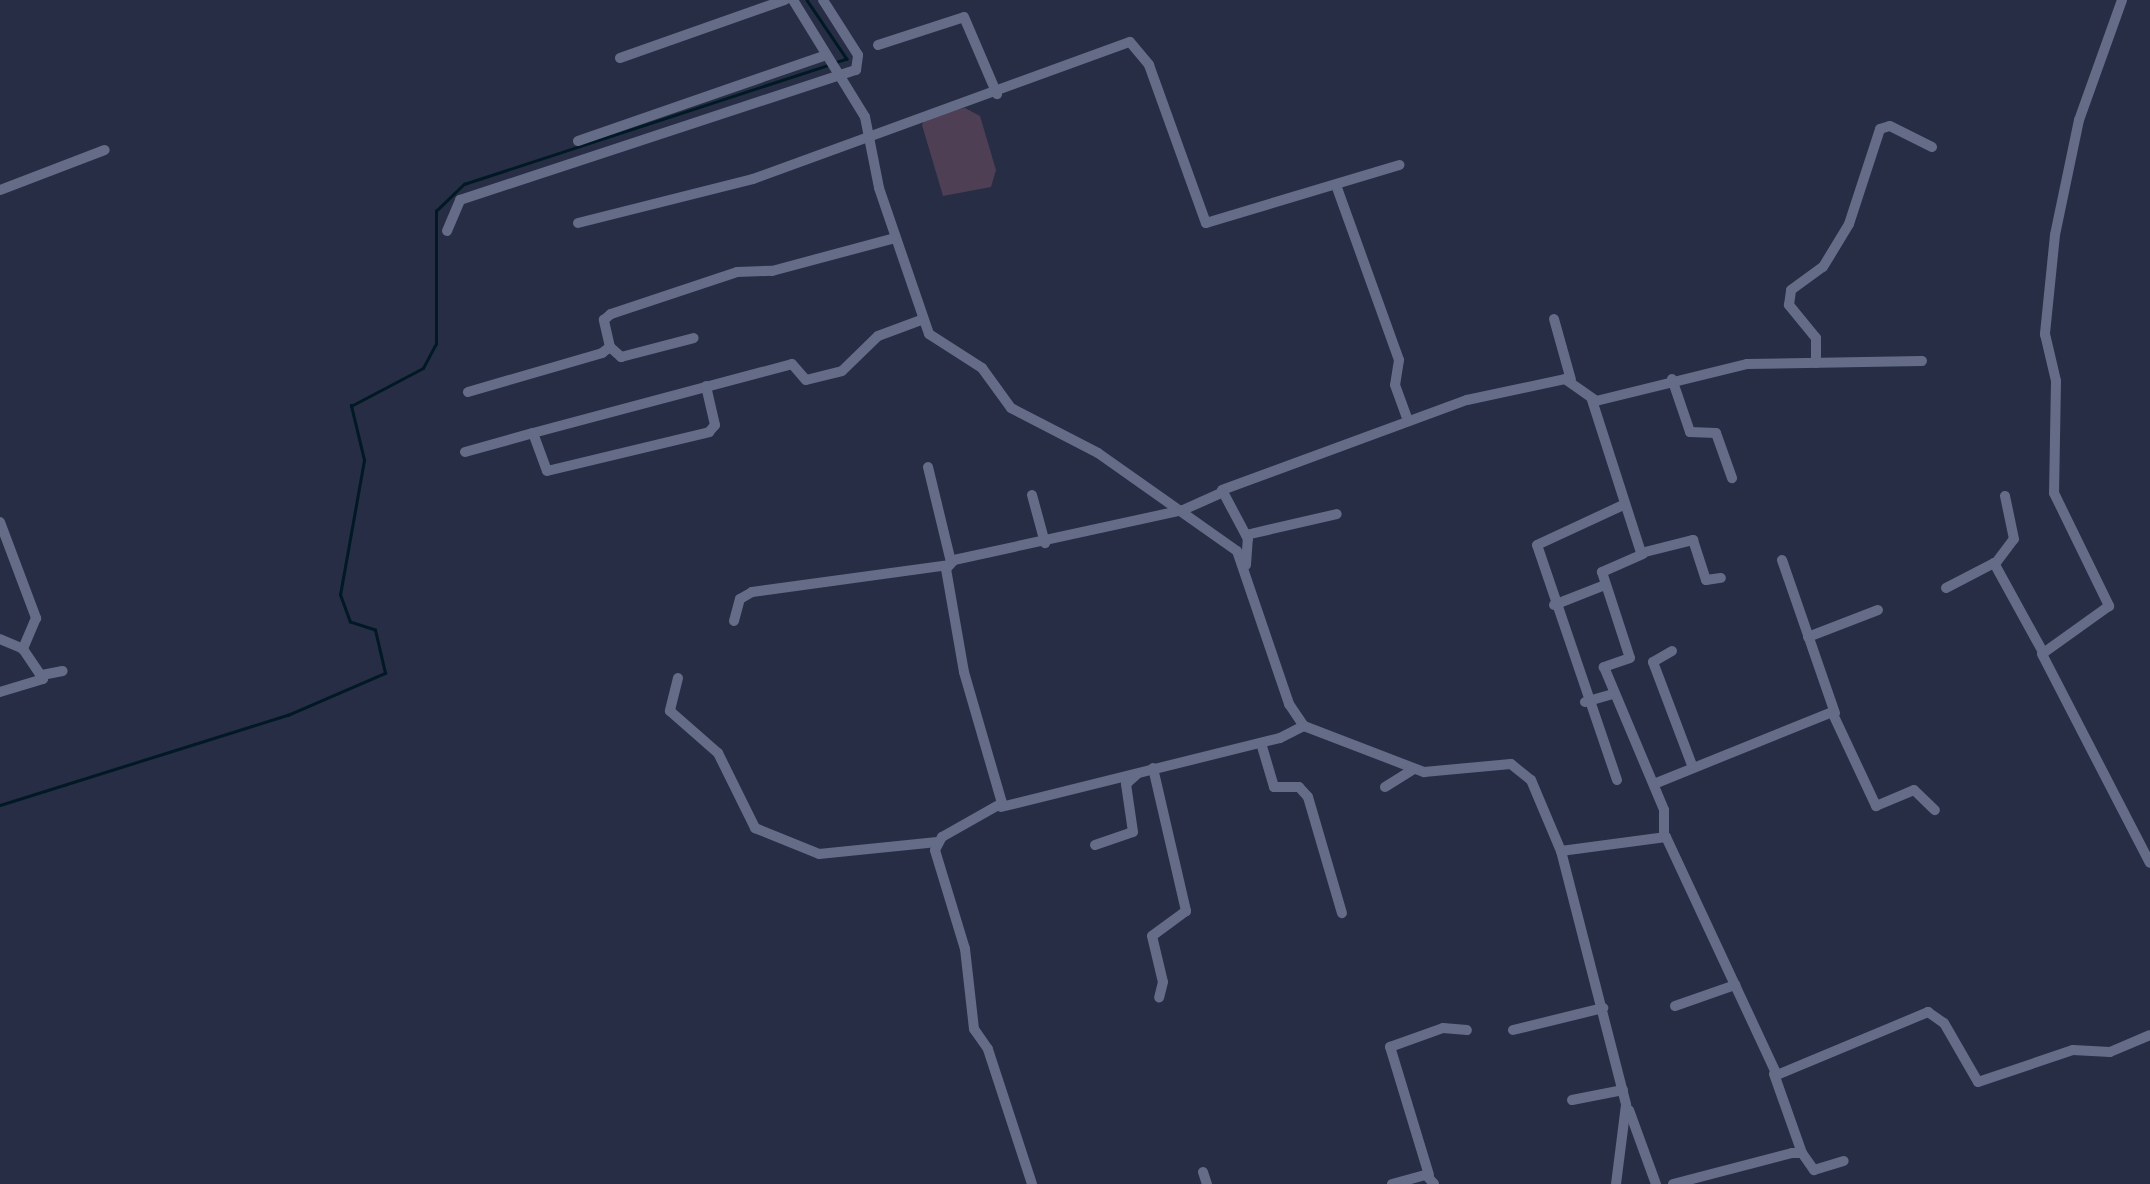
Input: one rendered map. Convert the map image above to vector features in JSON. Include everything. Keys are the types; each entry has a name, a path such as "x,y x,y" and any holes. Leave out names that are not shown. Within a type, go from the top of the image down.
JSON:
{"street":[{"path":"620,58 786,0"},
{"path":"793,0 860,106 921,320 936,340 982,368 1011,408 1089,448 1183,510 1227,541 1246,565"},
{"path":"578,140 834,66 860,66 823,0"},
{"path":"2042,652 2109,606 2054,493 2056,381 2046,334 2055,235 2077,126 2122,0"},
{"path":"878,45 964,17 997,94"},
{"path":"578,222 753,179 1134,42 1204,222 1399,166"},
{"path":"447,230 460,200 834,66"},
{"path":"1816,363 1816,338 1789,304 1791,290 1823,267 1848,224 1880,129 1890,126 1932,147"},
{"path":"0,190 106,150"},
{"path":"1336,185 1400,360 1395,385 1408,420"},
{"path":"694,338 620,357 610,347 604,320 610,314 737,272 772,271 895,238"},
{"path":"1554,319 1571,380 1592,400 1622,506 1643,554"},
{"path":"465,452 792,364 806,380 842,371 878,336 921,320"},
{"path":"468,392 610,347"},
{"path":"1592,400 1747,364 1922,361"},
{"path":"1672,379 1690,432 1716,433 1732,478"},
{"path":"734,621 740,598 752,592 949,563 1183,510 1408,420 1571,380"},
{"path":"533,433 547,471 709,432 714,425 706,386"},
{"path":"928,467 949,563 964,672 1001,807"},
{"path":"1221,493 1246,536 1246,565 1289,704 1304,726 1414,770 1517,767 1536,789 1562,851 1626,1104 1656,1184"},
{"path":"1032,495 1045,543"},
{"path":"1946,588 1994,564 2014,539 2006,496"},
{"path":"1616,780 1585,702 1538,542 1622,506"},
{"path":"1246,536 1336,514"},
{"path":"0,522 36,618 22,649"},
{"path":"1722,578 1706,581 1690,540 1602,572 1630,658 1604,667 1666,814 1664,834 1774,1074 1802,1152 1814,1170 1844,1160"},
{"path":"1782,560 1834,713 1876,806 1914,790 1936,810"},
{"path":"1994,564 2150,863"},
{"path":"1554,605 1605,585"},
{"path":"1808,638 1878,610"},
{"path":"0,639 22,649 42,674"},
{"path":"1672,650 1653,662 1693,768"},
{"path":"42,674 63,671"},
{"path":"0,692 40,683 42,674"},
{"path":"678,678 670,711 718,753 755,828 819,854 936,842 1001,807 1261,743 1304,726"},
{"path":"1585,702 1613,694"},
{"path":"1654,784 1834,713"},
{"path":"1261,743 1274,788 1299,787 1308,797 1342,913"},
{"path":"1095,844 1133,832 1126,784 1147,769"},
{"path":"1147,769 1186,910 1152,936 1162,978 1159,998"},
{"path":"1385,786 1414,770"},
{"path":"1562,851 1664,834"},
{"path":"936,842 966,958 964,986 974,1029 988,1049 1032,1184"},
{"path":"1675,1006 1734,985"},
{"path":"1513,1030 1603,1008"},
{"path":"1774,1074 1928,1012 1944,1022 1978,1082 2074,1050 2110,1052 2150,1035"},
{"path":"1392,1184 1432,1180 1390,1046 1444,1028 1467,1030"},
{"path":"1572,1100 1623,1090"},
{"path":"1616,1184 1626,1104"},
{"path":"1673,1184 1802,1152"}],"shaded area":[{"path":"965,108 980,116 996,170 991,187 943,196 922,125 927,115"}],"waterway":[{"path":"807,0 847,59 835,63"},
{"path":"0,805 288,715 385,673 375,630 350,622 340,595 364,460 351,406 423,368 436,344 436,211 464,184 828,65"}]}
